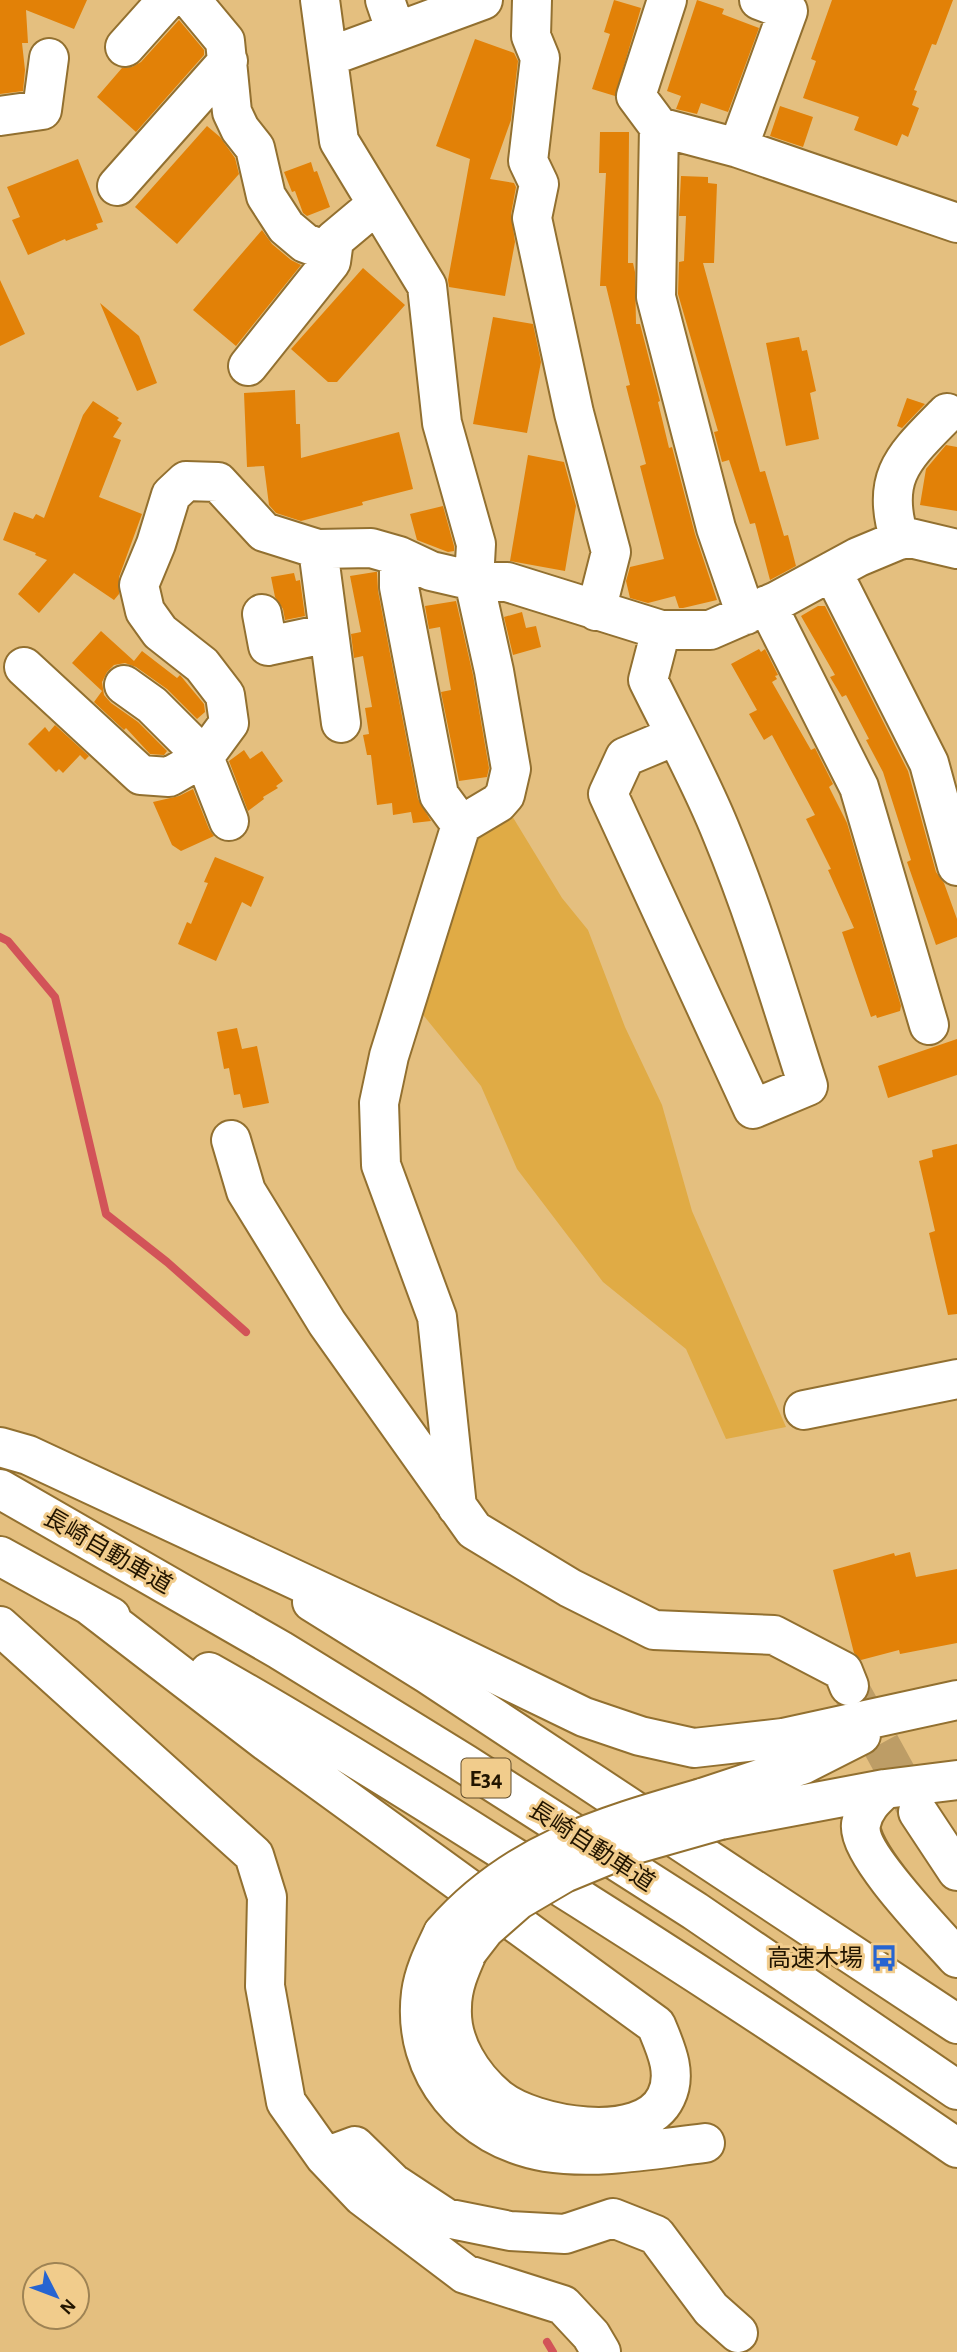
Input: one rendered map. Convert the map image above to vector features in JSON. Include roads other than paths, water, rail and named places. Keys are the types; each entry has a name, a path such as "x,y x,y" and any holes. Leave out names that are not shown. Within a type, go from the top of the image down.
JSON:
{"main road":[{"path":"125,47 167,0"},
{"path":"191,0 225,41 232,112 240,129 255,148 267,196 286,227 295,235 305,243 332,253"},
{"path":"320,0 339,141 427,286 442,424 476,544 474,581 494,671 511,769 505,795 498,803 461,825 388,1056 379,1103 381,1165 436,1317 457,1507"},
{"path":"328,57 390,16 483,0"},
{"path":"532,0 531,36 540,58 528,161 539,184 532,218 550,290 574,414 611,552 596,611"},
{"path":"667,0 636,96 659,127 656,297 716,528 756,610 859,787 929,1024"},
{"path":"738,148 788,11 759,0"},
{"path":"0,116 42,110 49,58"},
{"path":"117,186 228,61"},
{"path":"659,127 738,148 957,223"},
{"path":"248,366 331,262 334,240 377,204"},
{"path":"901,540 892,515 893,486 901,463 947,414"},
{"path":"24,667 141,775 169,777 204,757 229,723 225,695 202,665 160,632 145,611 139,584 156,544 171,495 186,481 218,482 264,532 318,549 371,548 399,556 432,571 474,581 507,582 661,630 710,630 756,610 858,557 906,537 957,550"},
{"path":"318,549 341,723"},
{"path":"399,556 399,587 439,795 461,825"},
{"path":"832,571 929,763 957,866"},
{"path":"262,614 268,646 329,633"},
{"path":"661,630 648,680 722,833 772,972 808,1086 753,1108 608,794 625,757 675,736"},
{"path":"124,685 152,705 204,757 229,821"},
{"path":"232,1140 246,1191 320,1312 474,1530 570,1588 654,1630 774,1635 843,1671 849,1686"},
{"path":"804,1410 957,1378"},
{"path":"0,1447 28,1455 225,1546 584,1717 640,1736 694,1748 783,1738 957,1700"},
{"name":"長崎自動車道","path":"0,1489 280,1650 465,1764 695,1911 957,2090"},
{"path":"225,1546 441,1683 957,2024"},
{"name":"長崎自動車道","path":"0,1556 275,1710 647,1940 812,2048 957,2148"},
{"path":"89,1605 267,1741 656,2025 669,2057 671,2078 666,2097 654,2112 620,2126 553,2122 526,2114 501,2100 469,2066 456,2041 452,2009 456,1942"},
{"path":"0,1626 254,1855 267,1897 265,1986 286,2102 325,2157 362,2196 465,2274 563,2305 591,2335 601,2352"},
{"path":"705,2143 587,2154 545,2152 491,2132 465,2113 446,2092 428,2061 421,2026 424,1983 429,1964 456,1942 485,1929 518,1900 564,1873 711,1809 906,1712"},
{"path":"711,1809 957,1780"},
{"path":"885,1789 867,1807 860,1826 867,1848 884,1874 957,1958"},
{"path":"918,1812 957,1871"},
{"path":"325,2157 355,2146 393,2183 446,2218 510,2231 565,2234 613,2218 656,2235 710,2309 738,2333"}],"waterway":[{"path":"0,937 8,941 55,997 106,1214 167,1262 246,1332"},
{"path":"547,2342 553,2352"}],"tunnel":[{"path":"853,1694 918,1812"}],"place":[{"name":"高速木場","path":"884,1958"}]}
